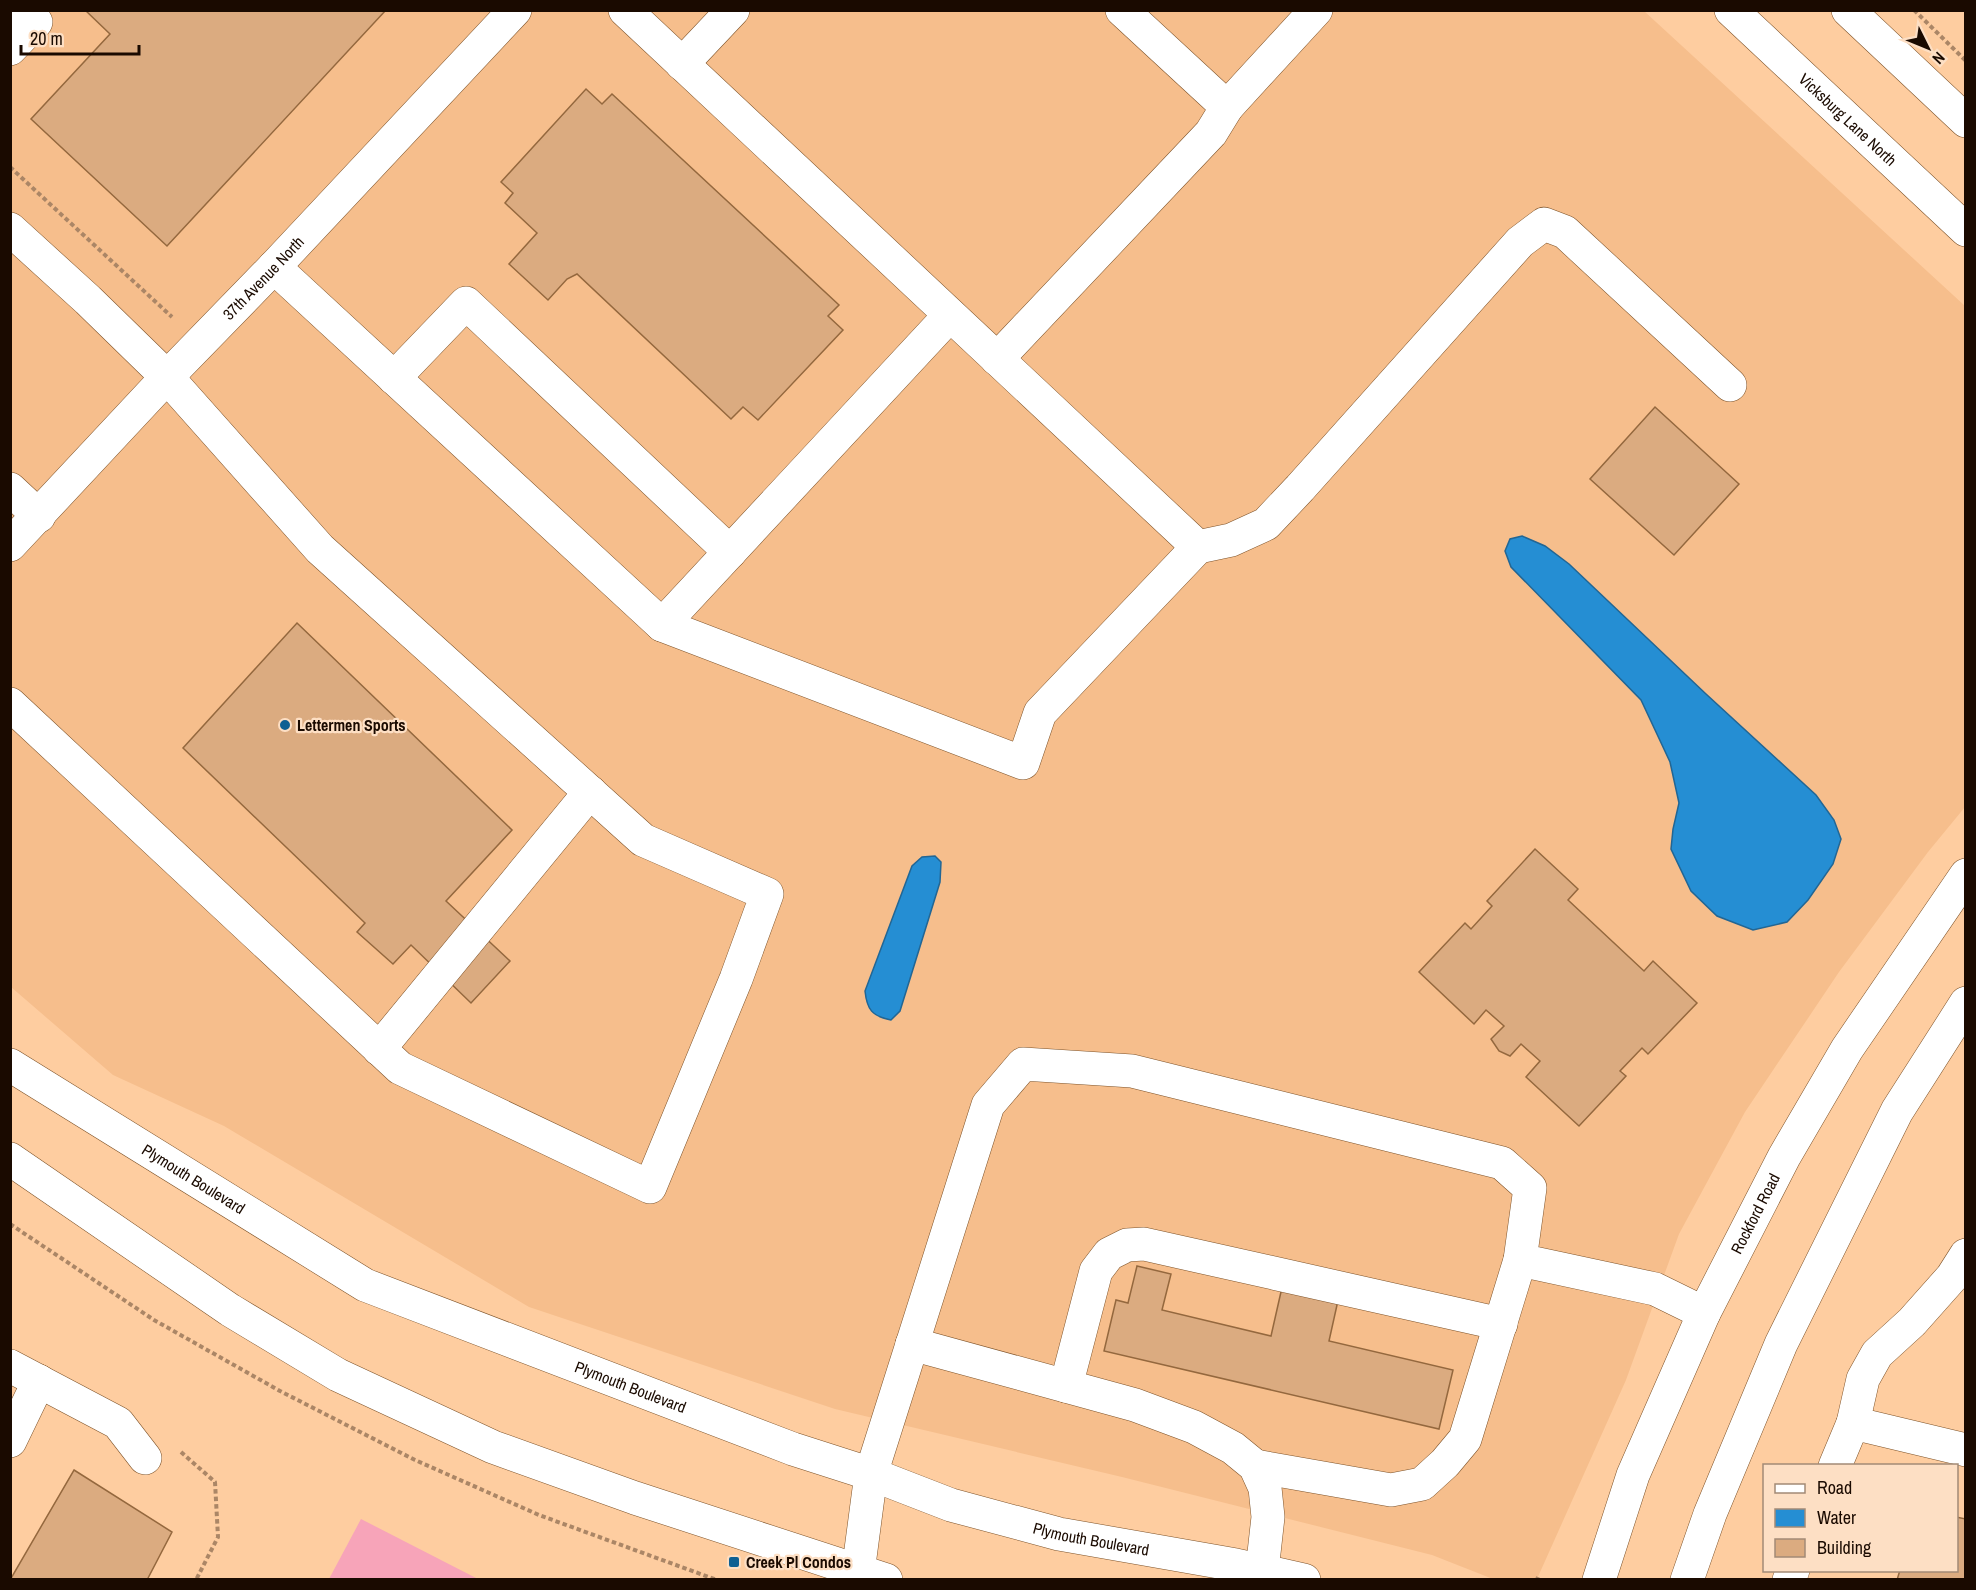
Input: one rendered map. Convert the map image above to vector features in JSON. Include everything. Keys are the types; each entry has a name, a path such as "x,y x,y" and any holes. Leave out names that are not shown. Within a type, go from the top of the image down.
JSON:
{"street":[{"path":"12,42 36,22 22,10"},
{"name":"37th Avenue North","path":"10,545 515,10"},
{"path":"625,10 1198,547"},
{"path":"682,64 733,10"},
{"path":"1122,10 1227,107"},
{"path":"997,359 1211,133 1227,107 1316,10"},
{"name":"Vicksburg Lane North","path":"1731,10 1965,230"},
{"path":"1848,10 1965,121"},
{"path":"274,267 662,625 1023,763 1040,713 1198,547 1231,540 1266,524 1520,242 1544,224 1565,232 1730,385"},
{"path":"10,229 88,300 167,377 320,549 643,840 767,894 736,979 650,1187 400,1068 10,704"},
{"path":"394,378 466,303 730,552"},
{"path":"662,625 950,315"},
{"path":"10,489 39,516"},
{"path":"380,1049 590,792"},
{"name":"Rockford Road","path":"1599,1580 1633,1475 1704,1313 1784,1157 1847,1049 1965,875"},
{"path":"1687,1580 1710,1514 1781,1344 1898,1111 1965,1003"},
{"path":"10,1159 230,1310 338,1375 493,1447 867,1577 871,1474 988,1105 1023,1064 1132,1071 1502,1162 1530,1188 1520,1260 1465,1439 1445,1463 1422,1484 1391,1490 1255,1466"},
{"name":"Plymouth Boulevard","path":"10,1065 365,1285 793,1449 871,1474 951,1505 1059,1534 1304,1580"},
{"path":"1066,1386 1096,1271 1109,1254 1127,1245 1144,1244 1501,1324"},
{"path":"1836,1464 1853,1423 1863,1379 1877,1354 1912,1322 1952,1277 1965,1255"},
{"path":"1520,1260 1655,1289 1704,1313"},
{"path":"912,1344 1135,1405 1194,1427 1233,1448 1255,1466 1265,1488 1268,1517 1262,1571"},
{"path":"10,1366 118,1423 145,1458"},
{"path":"10,1441 39,1381"},
{"path":"1853,1423 1965,1450"}],"path":[{"path":"1914,10 1965,61"},
{"path":"10,167 200,343"},
{"path":"145,1458 182,1452 215,1482 218,1537 196,1580"}],"shaded area":[{"path":"11,11 1644,11 1965,306 1965,807 1928,852 1839,972 1745,1112 1679,1234 1626,1380 1537,1579 1493,1579 1432,1555 1122,1477 835,1409 529,1307 224,1126 113,1075 11,987"},
{"path":"361,1519 478,1579 329,1579"}],"water":[{"path":"1522,536 1545,546 1569,564 1816,795 1834,820 1841,839 1833,864 1808,900 1787,922 1753,930 1717,916 1691,891 1671,849 1679,803 1670,762 1641,700 1511,567 1505,551 1510,539"},
{"path":"935,856 941,862 940,882 900,1011 891,1020 872,1011 867,1003 865,991 912,866 922,857"}],"building":[{"path":"85,10 386,10 167,246 31,119 110,34"},
{"path":"586,89 602,104 612,94 839,305 828,316 843,330 758,420 743,407 731,419 577,274 567,279 548,300 509,264 537,233 505,203 513,193 501,182"},
{"path":"1655,407 1739,484 1674,555 1590,479"},
{"path":"297,623 512,830 446,901 510,961 471,1003 411,945 393,964 357,932 365,923 183,748"},
{"path":"1535,849 1578,889 1568,900 1644,971 1653,961 1697,1003 1648,1054 1642,1048 1620,1071 1626,1076 1579,1126 1526,1077 1540,1061 1521,1044 1510,1056 1499,1051 1491,1039 1504,1026 1486,1010 1474,1024 1419,972 1465,923 1471,929 1492,906 1487,901"},
{"path":"1137,1266 1171,1274 1162,1310 1271,1336 1283,1283 1339,1296 1329,1341 1453,1370 1439,1429 1104,1351 1116,1300 1128,1303"},
{"path":"74,1470 172,1532 147,1580 10,1580"},
{"path":"1958,1517 1966,1519 1966,1580 1897,1580 1899,1572 1958,1572"}],"place":[{"name":"Lettermen Sports","path":"285,725"},
{"name":"Creek Pl Condos","path":"734,1562"}]}
